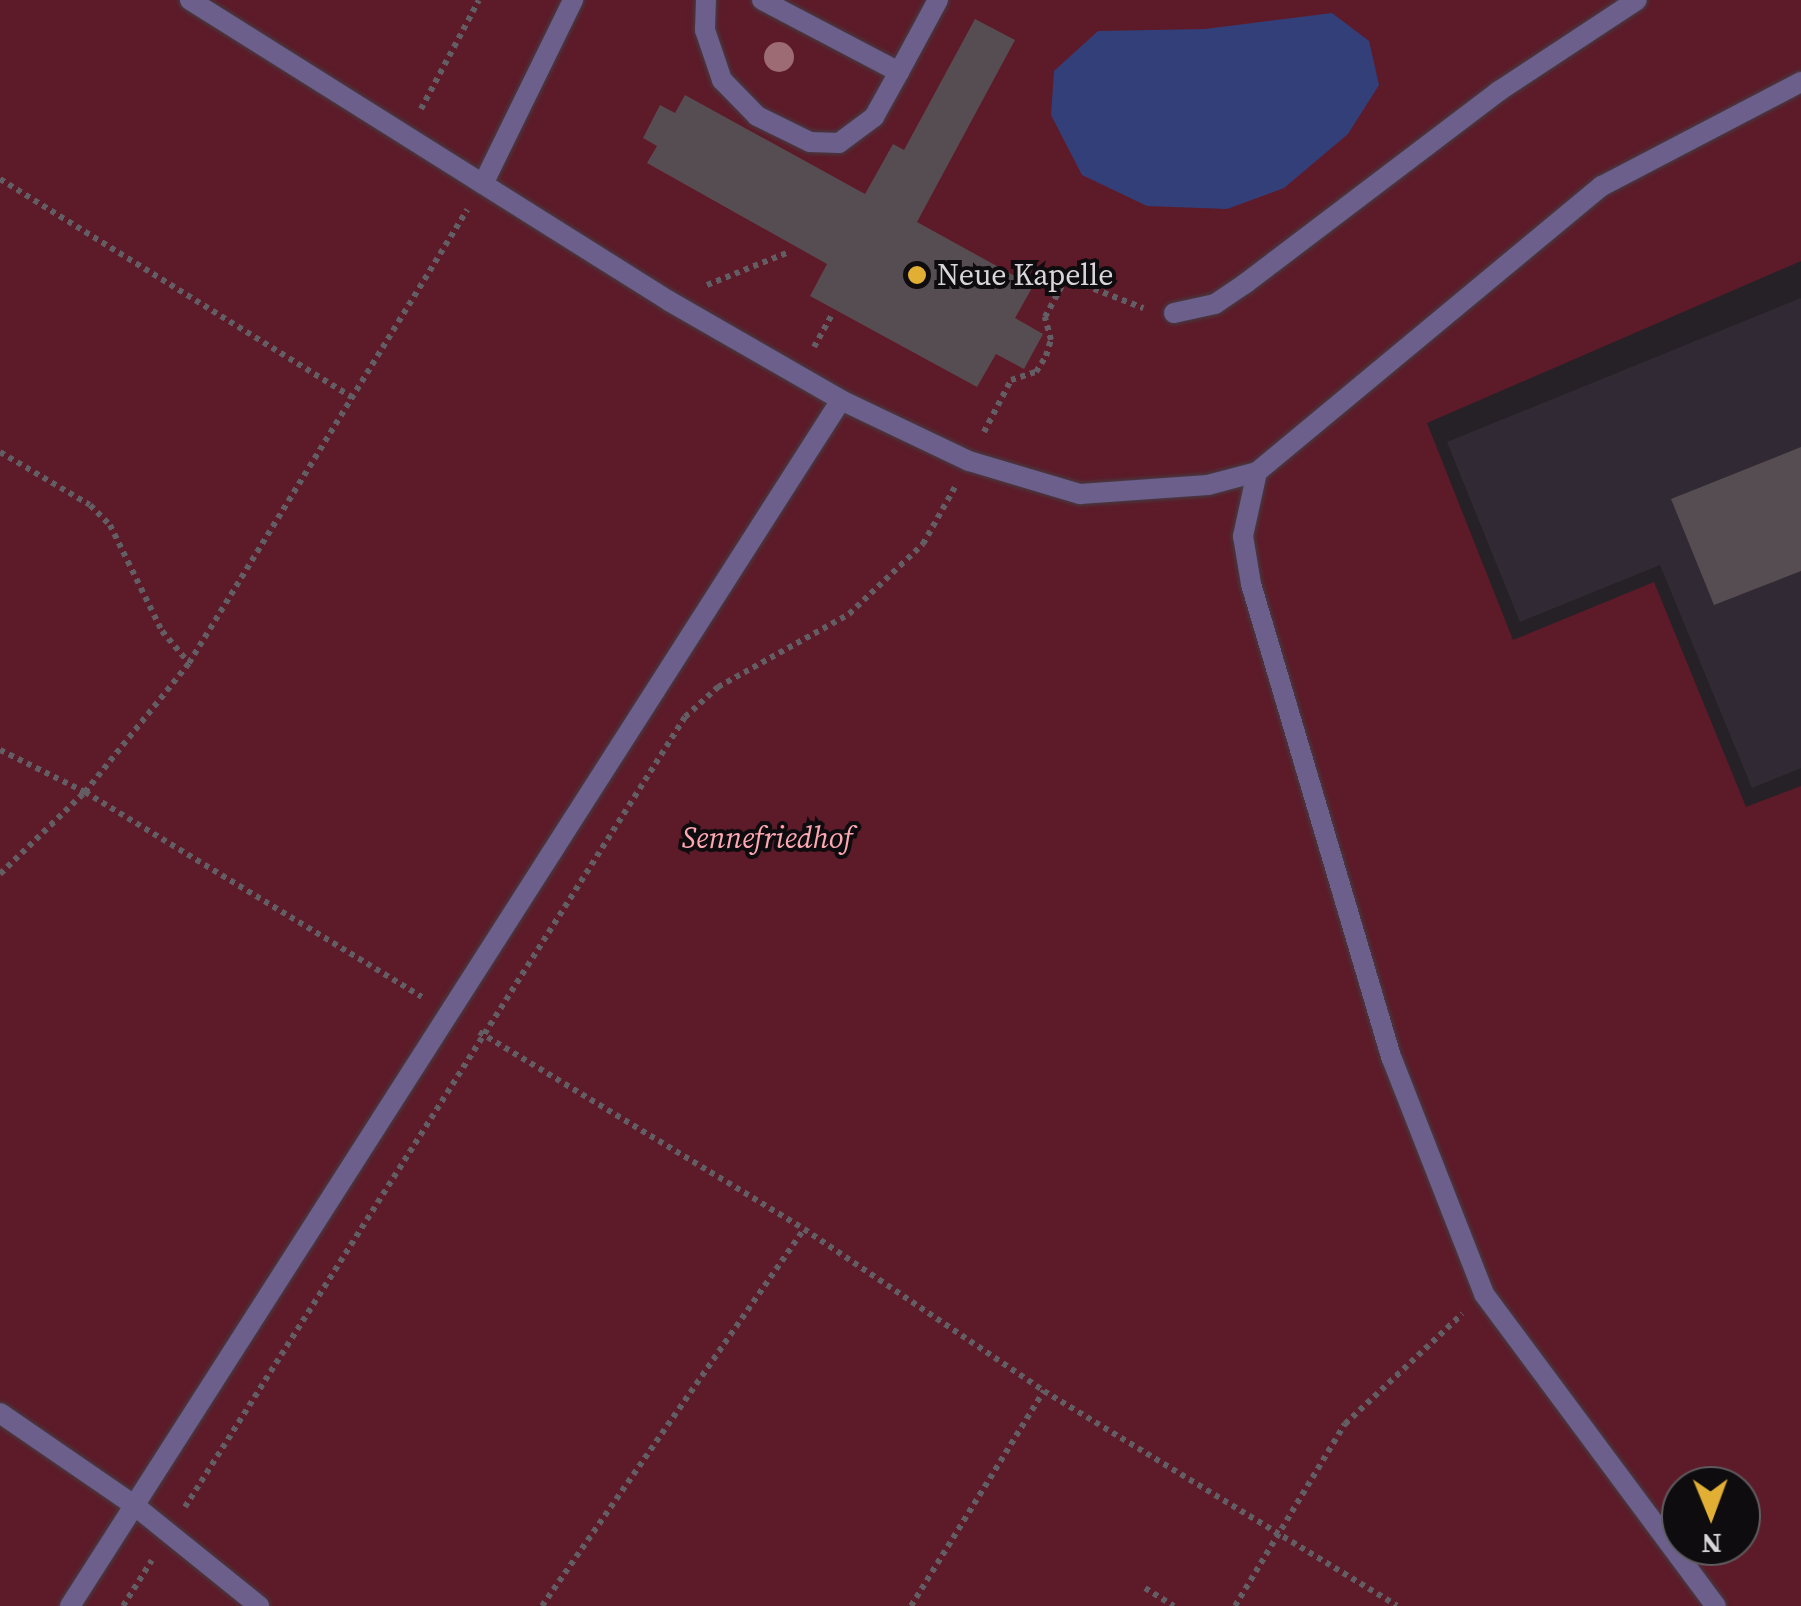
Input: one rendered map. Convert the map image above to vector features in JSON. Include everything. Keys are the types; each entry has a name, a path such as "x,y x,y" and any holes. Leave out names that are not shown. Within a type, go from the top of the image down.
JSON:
{"lane":[{"path":"190,0 669,301 841,400 969,462 1080,494 1208,486 1257,472 1602,186 1801,82"},
{"path":"483,184 573,0"},
{"path":"706,0 705,30 722,80 758,116 810,142 839,143 874,118 938,0"},
{"path":"762,0 899,72"},
{"path":"1174,313 1214,304 1246,283 1499,91 1637,0"},
{"path":"70,1606 841,400"},
{"path":"1257,472 1243,536 1252,584 1392,1060 1484,1294 1716,1606"},
{"path":"0,1413 134,1505 259,1606"}],"path":[{"path":"403,133 438,84 479,0"},
{"path":"0,179 352,397"},
{"path":"0,874 85,792 189,663 483,184"},
{"path":"669,301 790,252"},
{"path":"123,1606 685,717 718,688 850,614 923,544 1011,380 1036,372 1046,356 1051,340 1044,317 1066,278 1096,294 1174,313"},
{"path":"0,452 90,505 110,525 162,631 189,663"},
{"path":"0,750 85,792 804,1229 1044,1392 1281,1531 1397,1606"},
{"path":"542,1606 804,1229"},
{"path":"1234,1606 1344,1424 1484,1294"},
{"path":"911,1606 1044,1392"},
{"path":"1145,1588 1174,1606"}],"shaded area":[{"path":"1801,298 1801,768 1752,788 1660,565 1520,622 1447,442"}],"green space":[{"name":"Sennefriedhof","path":"0,0 1801,0 1801,261 1427,423 1513,640 1654,582 1746,807 1801,786 1801,1606 0,1606"}],"water":[{"path":"1332,13 1369,41 1379,85 1348,134 1284,188 1227,209 1147,206 1082,175 1051,115 1054,71 1098,31 1205,29"}],"building":[{"path":"975,19 1015,40 917,222 1033,286 1015,318 1043,334 1024,369 996,354 977,387 810,296 827,264 647,163 657,146 643,138 660,105 675,113 685,95 865,194 893,144 904,150"},
{"path":"1801,447 1801,571 1714,605 1671,499"}],"place":[{"name":"Neue Kapelle","path":"917,275"}]}
